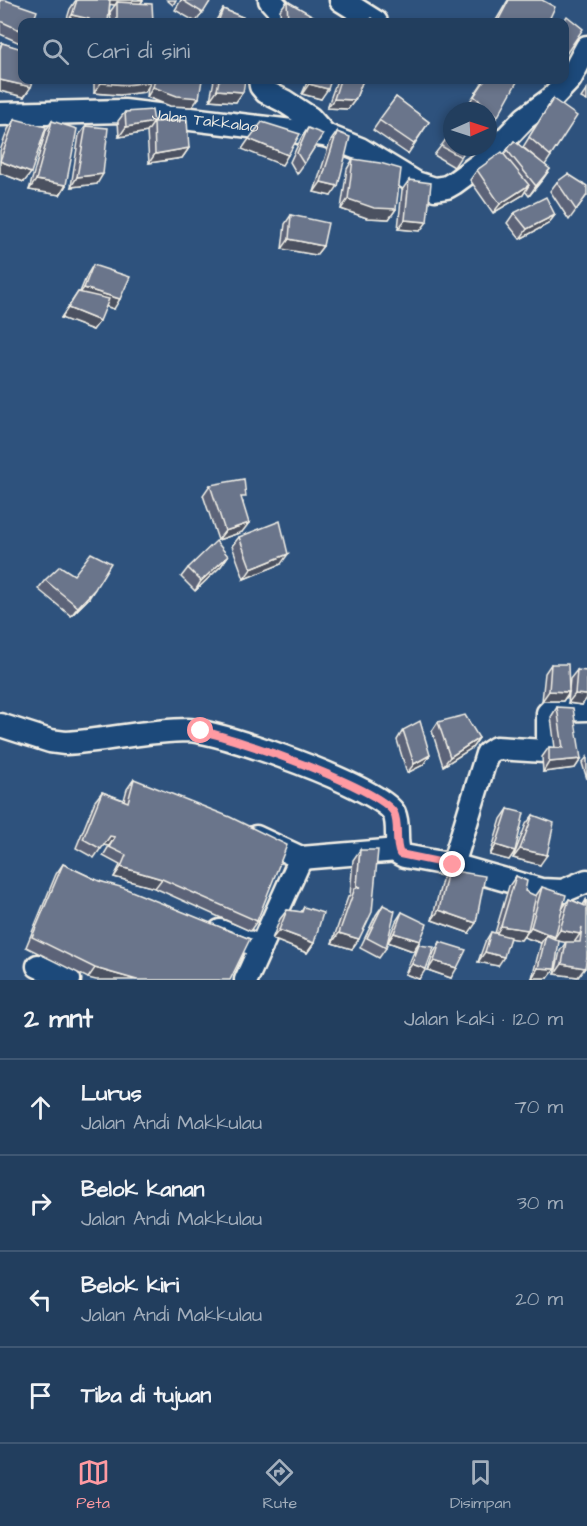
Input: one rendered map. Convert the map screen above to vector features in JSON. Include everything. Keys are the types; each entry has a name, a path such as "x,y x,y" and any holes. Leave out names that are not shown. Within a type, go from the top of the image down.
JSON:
{"street":[{"path":"270,0 280,10 279,18"},
{"path":"341,0 370,18"},
{"name":"Jalan Takkalao","path":"569,80 587,47"},
{"path":"261,84 266,92 284,100 310,118 325,135"},
{"name":"Jalan Takkalao","path":"0,114 124,111 325,135 360,149 429,189 447,187 484,161 525,118 567,84"},
{"path":"453,865 487,754 496,748 544,751 548,749 549,744 548,713 551,710 587,709"},
{"path":"0,725 50,741 64,743 167,731 195,731 225,737 288,758 374,795 394,814 398,850 404,856 453,865 541,890 563,891 587,881"},
{"path":"238,829 301,858 398,850"},
{"path":"246,980 301,858"},
{"path":"196,922 261,947"},
{"path":"38,966 69,980"}],"building":[{"path":"0,0 37,11 34,18 18,18 18,29 0,21"},
{"path":"77,0 110,0 108,18 85,18 72,15"},
{"path":"182,0 211,0 203,13"},
{"path":"509,0 542,0 555,7 550,18 500,18"},
{"path":"287,1 315,17 314,18 288,18"},
{"path":"117,2 152,4 153,18 117,18"},
{"path":"223,9 244,18 220,18"},
{"path":"567,16 583,29 569,50 569,18 566,18"},
{"path":"2,43 18,48 18,84 32,84 31,87 0,80"},
{"path":"154,84 201,84 199,98 177,96 153,87"},
{"path":"218,84 244,84 243,92 217,90"},
{"path":"309,84 330,84 328,89"},
{"path":"339,84 361,84 355,100 334,99"},
{"path":"482,84 516,84 498,116 497,102 481,102 474,96"},
{"path":"396,97 429,122 414,144 379,120"},
{"path":"553,99 577,116 551,156 529,137"},
{"path":"152,110 154,122 126,127 125,112"},
{"path":"15,119 46,127 31,173 0,161"},
{"path":"187,120 189,148 155,154 154,122"},
{"path":"52,121 77,129 66,185 36,180"},
{"path":"262,122 300,134 288,155 249,139"},
{"path":"86,126 108,128 103,174 77,177"},
{"path":"308,128 323,134 304,164 297,153"},
{"path":"337,132 350,137 338,186 321,182"},
{"path":"514,141 550,169 536,186 507,150"},
{"path":"502,152 529,185 500,204 477,170"},
{"path":"353,159 401,169 396,209 374,208 348,199"},
{"path":"568,174 587,186 587,195 576,210 557,182"},
{"path":"409,180 431,183 427,222 405,220"},
{"path":"546,197 555,215 527,229 514,213"},
{"path":"291,215 328,223 323,246 289,239"},
{"path":"93,265 130,277 120,299 84,288"},
{"path":"78,292 109,299 100,321 68,308"},
{"path":"244,479 246,497 241,497 249,523 225,531 210,485"},
{"path":"280,521 288,554 251,569 239,537"},
{"path":"216,541 228,556 201,581 188,568"},
{"path":"91,553 111,563 95,589 78,607 45,580 60,566 74,575"},
{"path":"551,664 568,664 569,692 549,691"},
{"path":"577,670 587,671 587,695 575,694"},
{"path":"557,707 573,708 581,759 549,762 549,747 563,748"},
{"path":"465,715 479,738 450,757 438,722"},
{"path":"420,721 430,755 414,764 403,730"},
{"path":"134,779 230,817 287,845 257,921 162,879 121,867 126,855 109,847 115,837 110,836 101,849 83,839 102,792 128,802"},
{"path":"508,809 524,813 515,851 496,845"},
{"path":"533,815 554,823 547,855 520,849"},
{"path":"360,850 378,850 372,912 359,939 339,933 355,888 361,887 357,886"},
{"path":"63,864 99,881 124,888 250,939 230,980 137,980 95,968 32,937"},
{"path":"448,870 485,876 476,923 439,910"},
{"path":"516,876 527,881 525,891 536,896 528,930 501,926"},
{"path":"542,887 566,895 555,937 531,927"},
{"path":"569,899 585,906 587,901 585,968 562,964 566,942 580,942 582,927 580,934 560,930"},
{"path":"383,905 395,911 386,948 367,938"},
{"path":"304,907 323,913 314,943 279,930 287,910 302,912"},
{"path":"402,912 427,924 420,941 394,933"},
{"path":"491,932 510,937 504,957 485,952"},
{"path":"546,935 559,941 555,969 538,968"},
{"path":"440,942 466,950 457,968 434,961"},
{"path":"419,945 434,947 426,969 412,964"}],"route":[{"path":"201,731 288,758 374,795 394,814 400,854 453,865"}]}
